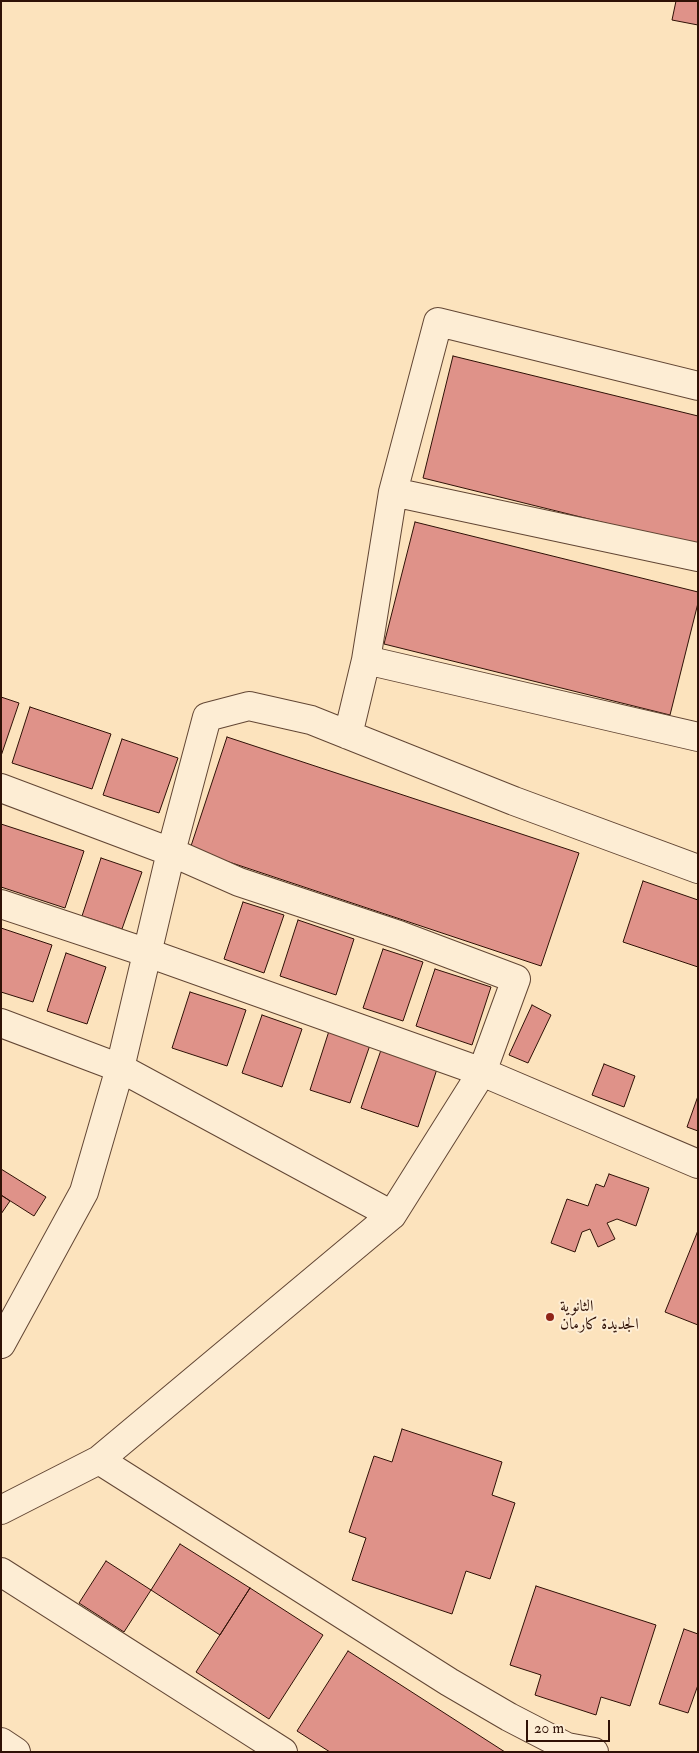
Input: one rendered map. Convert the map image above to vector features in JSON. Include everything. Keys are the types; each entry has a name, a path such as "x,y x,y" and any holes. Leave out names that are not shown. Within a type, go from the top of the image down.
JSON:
{"street":[{"path":"348,735 366,660 393,492 438,322 698,386"},
{"path":"393,492 698,557"},
{"path":"366,660 698,737"},
{"path":"1,1344 84,1192 120,1068 171,852 207,717 249,706 311,720 514,801 698,869"},
{"path":"1,788 171,852 239,882 399,935 516,979 482,1072 392,1215 99,1460 1,1510"},
{"path":"1,904 148,953 482,1072 698,1164"},
{"path":"1,1023 120,1068 392,1215"},
{"path":"99,1460 449,1682 565,1749 594,1752"},
{"path":"1,1572 280,1751"},
{"path":"1,1742 16,1752"}],"building":[{"path":"676,1 698,1 698,25 672,20"},
{"path":"453,356 698,416 698,546 423,478"},
{"path":"415,522 698,592 698,603 670,715 384,644"},
{"path":"1,697 19,703 1,756"},
{"path":"30,707 111,734 92,789 12,763"},
{"path":"227,737 579,853 541,966 190,849"},
{"path":"122,739 178,758 159,813 103,795"},
{"path":"1,824 84,851 65,908 1,887"},
{"path":"101,858 142,872 122,929 82,916"},
{"path":"643,881 698,900 698,967 623,942"},
{"path":"243,902 284,915 264,973 224,959"},
{"path":"298,920 354,939 336,995 280,976"},
{"path":"1,928 52,945 33,1002 1,992"},
{"path":"383,949 423,962 403,1021 363,1008"},
{"path":"66,953 106,967 87,1024 47,1011"},
{"path":"435,969 491,987 472,1045 416,1026"},
{"path":"190,992 246,1010 227,1066 172,1048"},
{"path":"532,1005 551,1015 528,1063 509,1055"},
{"path":"262,1015 302,1029 282,1087 242,1073"},
{"path":"329,1031 370,1045 350,1103 310,1090"},
{"path":"381,1050 437,1069 418,1127 361,1108"},
{"path":"604,1064 635,1076 624,1107 592,1095"},
{"path":"698,1096 698,1131 687,1127"},
{"path":"1,1169 46,1197 34,1216 1,1195"},
{"path":"609,1174 649,1188 636,1226 617,1219 607,1223 615,1239 598,1247 590,1229 582,1232 575,1252 551,1243 567,1199 588,1206 596,1184 604,1187"},
{"path":"1,1195 10,1201 1,1214"},
{"path":"698,1234 698,1325 665,1312"},
{"path":"402,1429 502,1462 492,1495 515,1503 490,1579 466,1571 452,1614 352,1580 366,1538 349,1532 374,1456 392,1462"},
{"path":"180,1544 250,1588 220,1635 151,1590"},
{"path":"106,1561 151,1590 124,1632 79,1603"},
{"path":"536,1586 656,1625 630,1706 601,1697 596,1715 535,1695 541,1675 510,1665"},
{"path":"250,1588 323,1635 269,1719 196,1672"},
{"path":"684,1629 698,1634 698,1685 688,1713 659,1704"},
{"path":"348,1651 505,1752 330,1752 297,1731"}],"place":[{"name":"الثانوية الجديدة كارمان","path":"550,1317"}]}
